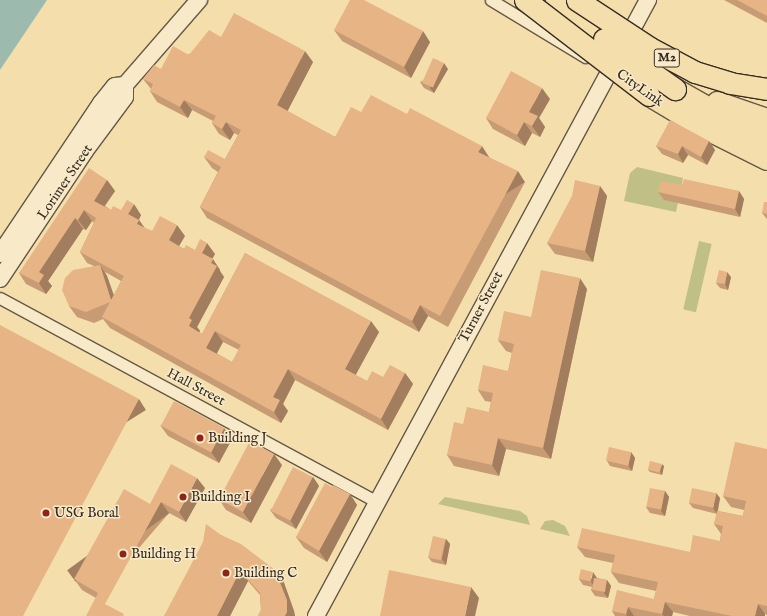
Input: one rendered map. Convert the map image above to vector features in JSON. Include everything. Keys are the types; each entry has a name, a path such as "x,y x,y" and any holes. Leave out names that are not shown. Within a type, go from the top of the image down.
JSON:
{"highway":[{"name":"CityLink","path":"525,0 649,95 695,123 767,158"},
{"name":"CityLink","path":"556,0 675,89 767,141"},
{"name":"M2","path":"578,0 650,48 695,72 730,83 767,89"},
{"name":"M2","path":"675,89 697,92 728,108 767,119"}],"street":[{"name":"Lorimer Street","path":"0,279 90,145 125,97 125,85 199,0"},
{"path":"491,0 610,71"},
{"name":"Turner Street","path":"316,616 648,0"},
{"name":"Lorimer Street","path":"0,254 102,103 115,86 125,85"},
{"name":"Hall Street","path":"0,298 378,502"}],"green space":[{"path":"637,167 683,178 676,212 624,201 630,173"},
{"path":"699,241 712,244 696,312 683,309"},
{"path":"445,497 520,511 527,516 530,525 438,504"},
{"path":"553,520 565,526 570,536 540,529 545,521"}],"shaded area":[{"path":"0,0 47,0 0,70"}],"building":[{"path":"350,0 364,0 423,31 404,67 334,30"},
{"path":"737,0 767,0 767,16"},
{"path":"234,13 305,51 277,105 335,137 351,107 361,112 371,95 407,114 410,108 482,146 478,152 518,171 440,316 420,305 412,321 200,207 221,167 204,157 208,150 225,159 241,130 226,122 222,129 212,123 216,116 184,100 180,107 150,91 153,84 143,79 154,65 161,69 173,46 189,55 209,30 221,37"},
{"path":"433,58 444,63 433,88 422,83"},
{"path":"511,71 542,88 529,112 538,116 532,126 524,122 517,135 486,118"},
{"path":"670,120 709,141 701,157 682,146 678,154 656,146"},
{"path":"89,168 107,180 94,201 111,210 113,206 121,210 127,200 134,204 128,214 139,220 137,224 152,231 160,216 177,225 169,240 184,249 186,245 195,250 200,239 207,243 202,253 213,259 211,263 217,266 189,318 192,320 189,326 202,334 245,253 371,321 345,369 367,381 372,371 383,377 390,365 405,373 381,419 288,369 273,397 280,400 274,412 102,317 110,302 86,312 69,306 62,290 65,278 73,270 100,265 111,300 124,276 80,252 96,218 84,210 78,220 75,218 39,272 44,275 39,283 19,273","holes":["215,331 241,345 232,362 206,348"]},
{"path":"684,179 739,191 735,209 658,192 661,181 682,185"},
{"path":"575,180 600,186 585,251 547,243 572,196"},
{"path":"764,202 767,202 767,214 762,213"},
{"path":"541,270 580,278 543,448 498,438 492,465 447,455 454,422 463,424 467,407 489,412 493,393 478,390 483,365 508,371 514,344 498,340 504,311 531,317"},
{"path":"719,270 727,272 725,284 716,283"},
{"name":"USG Boral","path":"0,325 139,399 23,616 0,616"},
{"name":"Building J","path":"174,401 224,428 211,452 161,426"},
{"path":"250,441 274,454 243,512 219,499"},
{"path":"735,442 767,449 767,606 758,604 755,616 732,616 665,602 662,614 628,607 626,614 612,611 617,590 654,599 658,582 611,572 615,555 577,547 582,528 690,552 693,535 720,541 723,526 714,524 717,511 743,516 746,501 723,496"},
{"path":"609,447 631,452 628,466 606,461"},
{"path":"650,461 662,464 659,473 648,470"},
{"path":"171,464 197,478 179,512 161,502 105,604 124,614 123,616 86,616 98,593 74,579 124,489 150,504"},
{"path":"293,467 313,477 290,521 271,511"},
{"path":"325,483 332,487 333,485 350,494 319,551 296,537"},
{"path":"650,488 665,491 661,510 646,507"},
{"path":"692,488 716,493 713,508 689,503"},
{"path":"206,524 221,535 241,544 275,570 287,600 287,612 285,616 258,616 261,610 260,593 240,571 217,616 164,616 203,542"},
{"path":"433,536 446,539 441,560 428,557"},
{"path":"581,569 593,572 590,582 579,579"},
{"path":"389,570 471,587 465,616 380,616"},
{"path":"594,578 607,580 605,592 592,590"}],"place":[{"name":"Building J","path":"200,438"},
{"name":"Building I","path":"183,497"},
{"name":"USG Boral","path":"46,513"},
{"name":"Building H","path":"123,554"},
{"name":"Building C","path":"226,573"}]}
